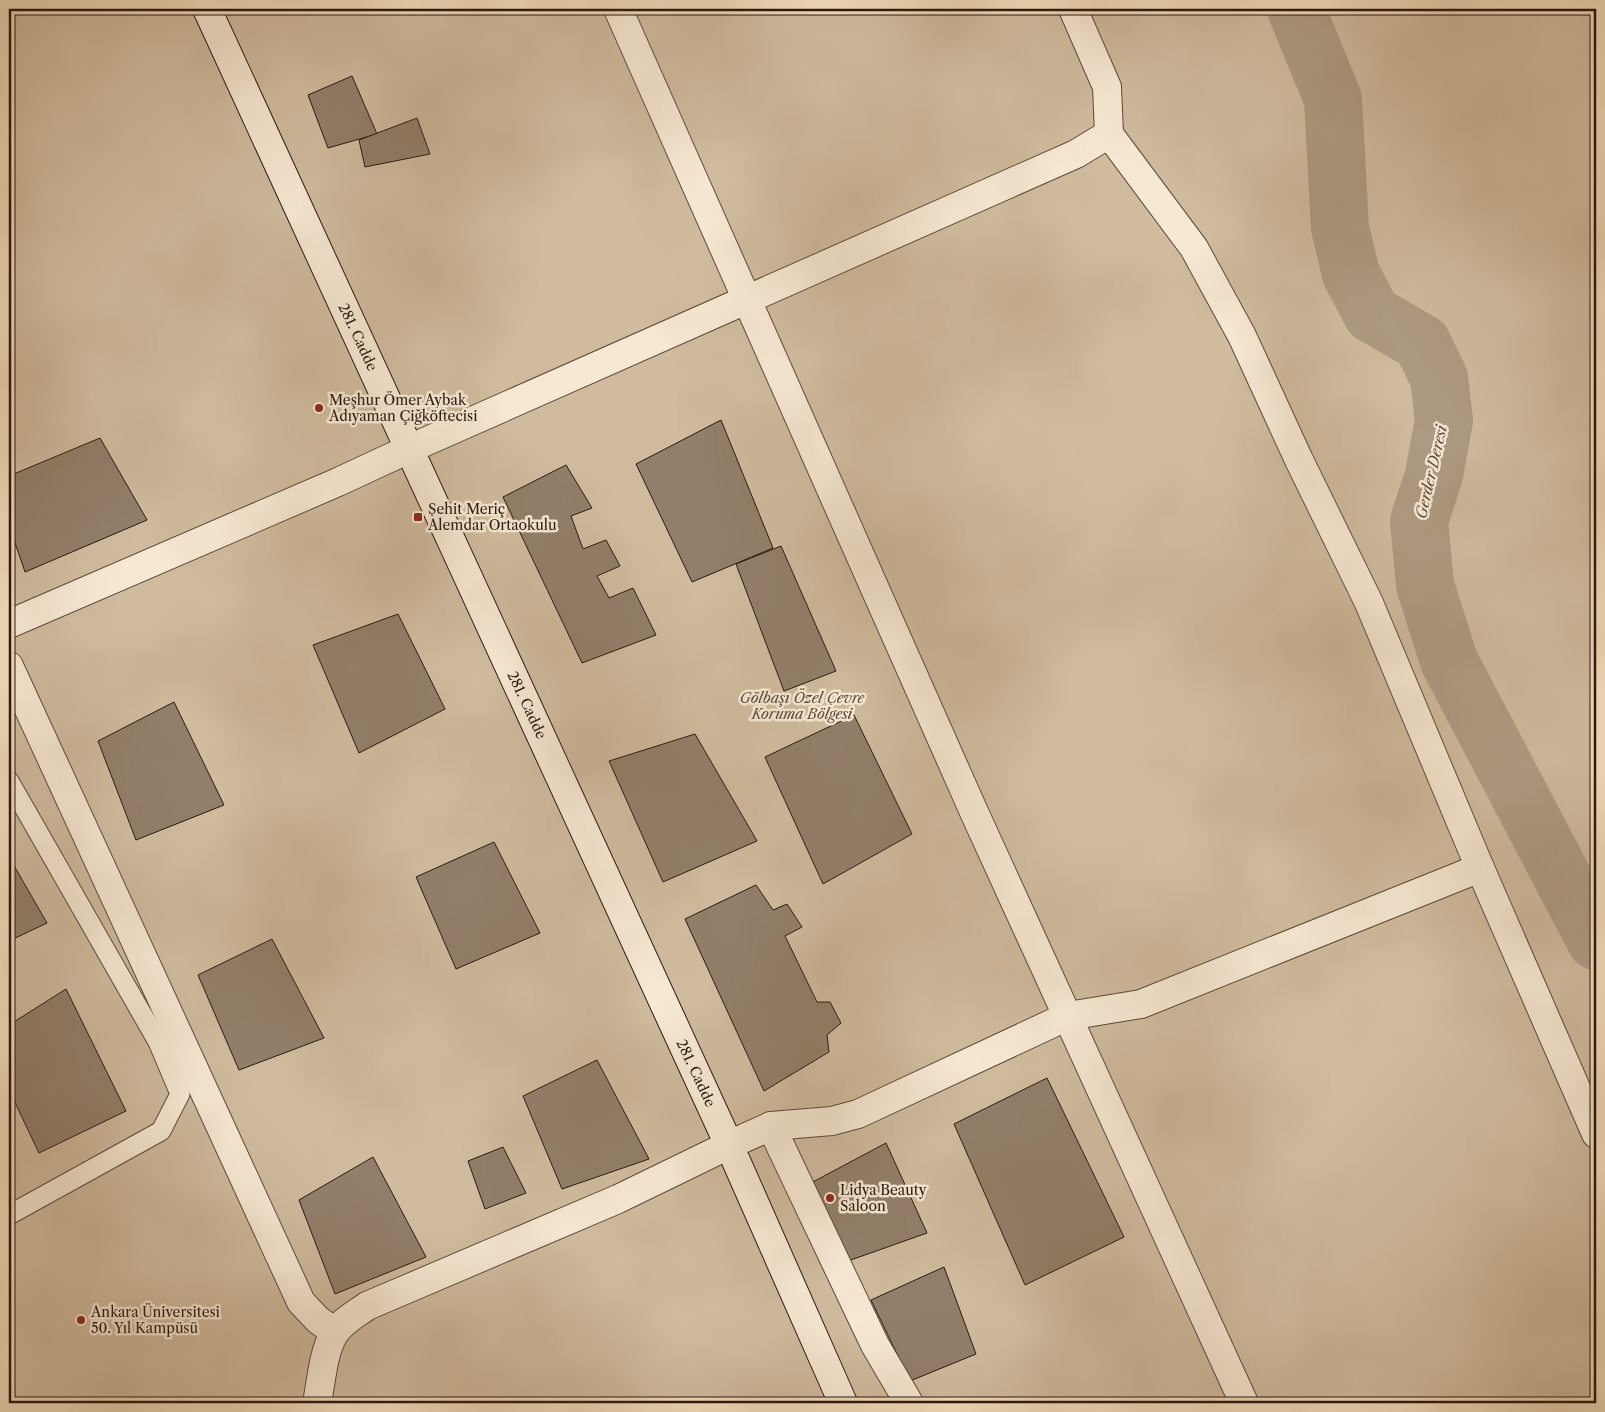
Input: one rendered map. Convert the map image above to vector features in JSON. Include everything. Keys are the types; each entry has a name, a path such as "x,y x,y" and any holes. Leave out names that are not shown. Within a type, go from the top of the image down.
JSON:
{"street":[{"name":"281. Cadde","path":"207,9 729,1145 843,1403"},
{"path":"618,9 974,812 1244,1403"},
{"path":"1073,9 1107,87 1109,134 1194,248 1242,336 1299,460 1369,603 1480,868 1596,1134"},
{"path":"9,624 329,486 1076,154 1109,134"},
{"path":"9,666 301,1302 318,1320 335,1332"},
{"path":"316,1403 329,1344 335,1332 352,1316 367,1306 618,1199 771,1126 832,1121 858,1114 1068,1016 1141,1004 1480,868"},
{"path":"771,1126 875,1345 908,1403"}],"lane":[{"path":"9,781 158,1042 180,1094 160,1131 9,1214"}],"green space":[{"name":"Gölbaşı Özel Çevre Koruma Bölgesi","path":"9,9 1596,9 1596,1403 9,1403"}],"building":[{"path":"352,76 377,134 328,148 308,95"},
{"path":"417,118 430,154 365,167 359,140"},
{"path":"721,420 773,548 692,582 636,464"},
{"path":"100,438 147,520 25,572 9,525 9,476"},
{"path":"566,465 592,508 571,516 583,549 606,540 620,566 597,576 609,598 633,588 656,635 582,663 503,497"},
{"path":"781,546 836,671 784,691 736,564"},
{"path":"398,614 445,709 359,753 313,645"},
{"path":"174,702 224,805 136,840 98,741"},
{"path":"854,715 912,834 823,884 765,757"},
{"path":"695,734 757,841 663,882 609,761"},
{"path":"494,842 540,933 456,969 416,877"},
{"path":"9,857 47,923 9,941"},
{"path":"756,885 773,910 787,904 802,927 785,936 817,1002 830,1002 841,1023 827,1035 829,1052 764,1091 685,919"},
{"path":"272,939 324,1038 239,1070 198,975"},
{"path":"66,989 126,1111 39,1153 9,1090 9,1025"},
{"path":"597,1060 649,1159 562,1189 523,1096"},
{"path":"1047,1078 1124,1237 1025,1285 954,1124"},
{"path":"886,1143 927,1233 848,1261 809,1184"},
{"path":"503,1147 526,1193 485,1209 468,1161"},
{"path":"373,1157 426,1257 335,1294 299,1200"},
{"path":"944,1267 976,1354 910,1381 871,1300"}],"waterway":[{"name":"Gerder Deresi","path":"1296,9 1333,99 1340,228 1351,274 1372,314 1422,343 1439,378 1444,420 1434,475 1419,521 1425,585 1449,661 1596,941"}],"place":[{"name":"Meşhur Ömer Aybak Adıyaman Çiğköftecisi","path":"319,408"},
{"name":"Şehit Meriç Alemdar Ortaokulu","path":"418,517"},
{"name":"Lidya Beauty Saloon","path":"830,1198"},
{"name":"Ankara Üniversitesi 50. Yıl Kampüsü","path":"81,1320"}]}
